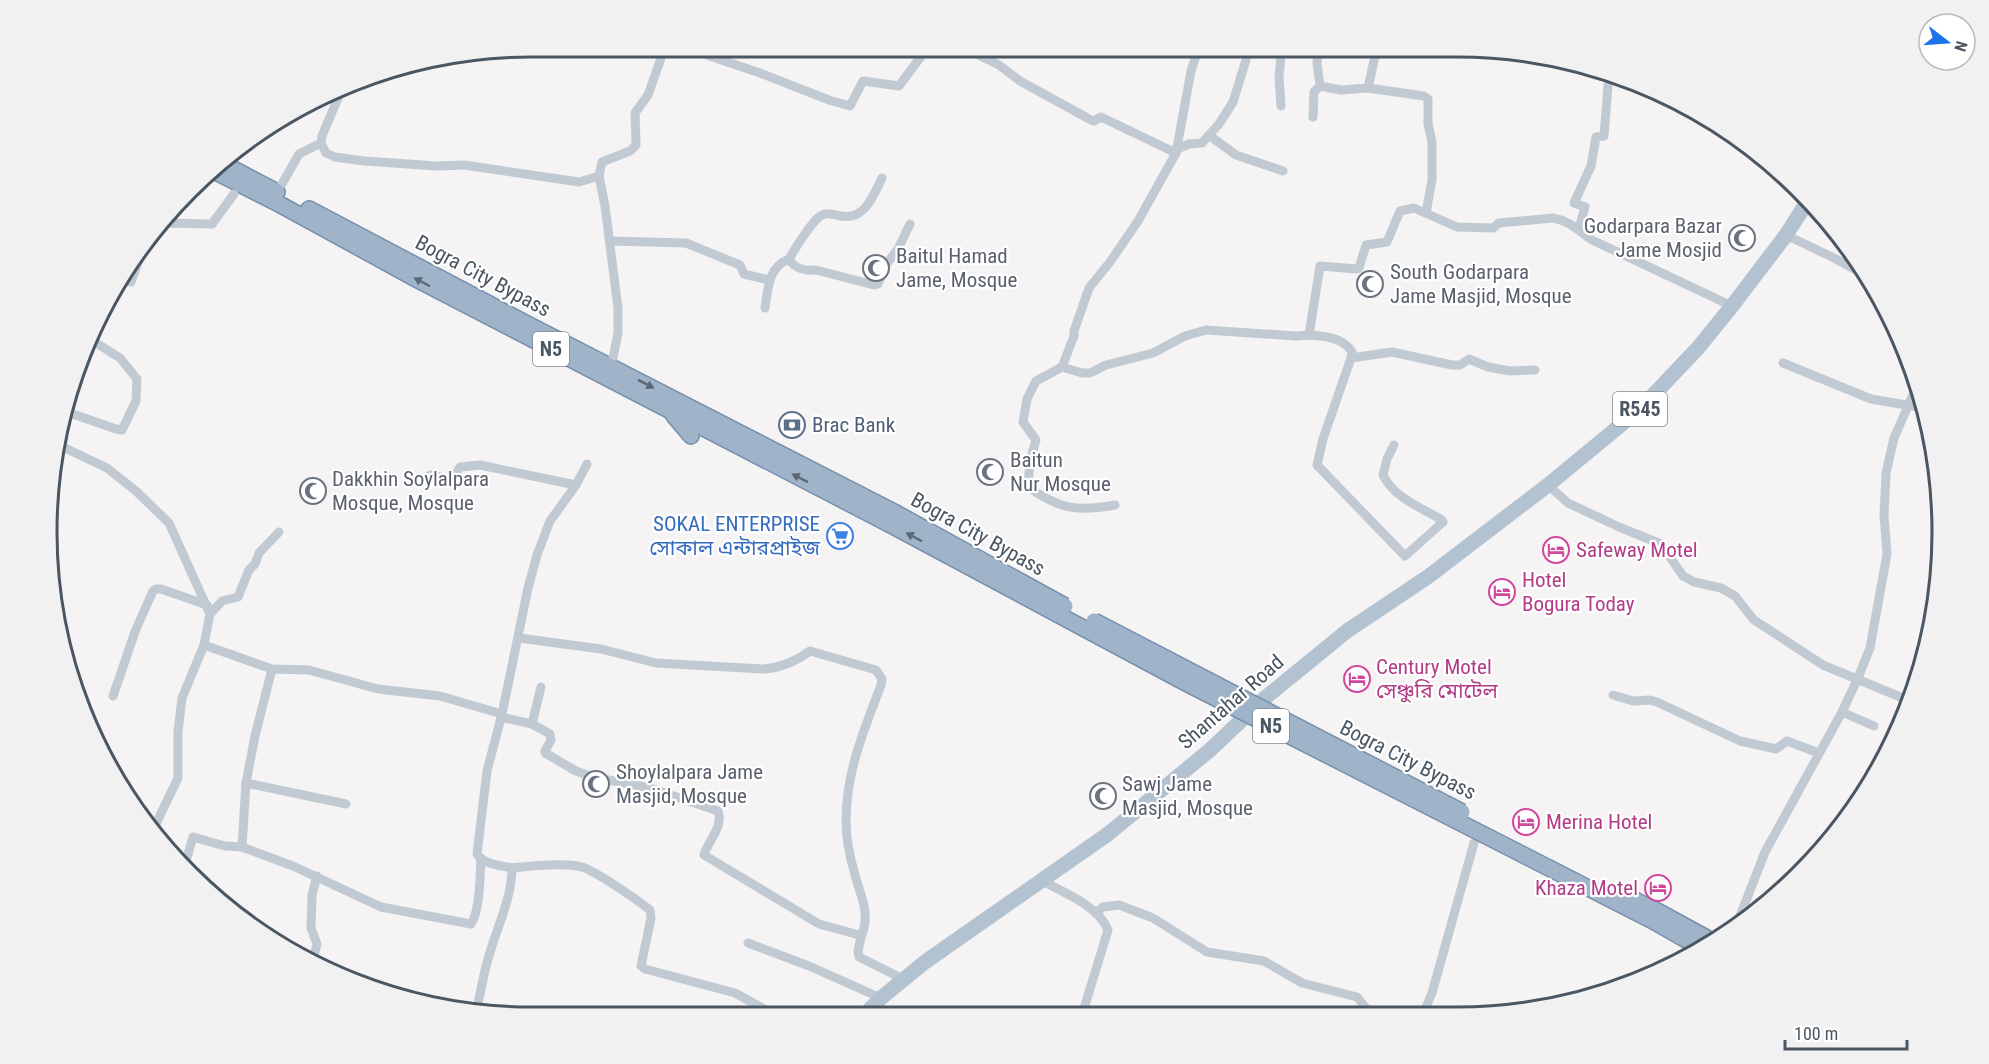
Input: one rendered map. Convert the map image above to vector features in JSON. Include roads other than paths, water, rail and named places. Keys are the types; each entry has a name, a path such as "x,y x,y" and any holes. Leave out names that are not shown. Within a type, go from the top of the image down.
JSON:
{"highway":[{"name":"Bogra City Bypass","path":"230,166 892,518 1528,847 1657,917 1703,937"},
{"name":"Bogra City Bypass","path":"220,174 418,280 668,409 892,518"},
{"path":"668,409 692,436"},
{"name":"Bogra City Bypass","path":"1657,917 1694,943"}],"main road":[{"name":"R545","path":"1548,484 1639,410 1698,348 1786,235 1804,208"},
{"name":"Shantahar Road","path":"872,1007 924,962 1108,834 1210,750 1265,698 1347,631 1429,576 1548,484"}],"street":[{"path":"613,358 618,333 618,308 599,176 602,162 630,151 636,145 634,113 648,95 661,57"},
{"path":"713,57 850,106 863,81 899,86 921,57"},
{"path":"982,57 1091,120 1094,121 1101,117 1177,151"},
{"path":"1115,505 1091,509 1069,507 1051,502 1028,487 1030,461 1036,440 1023,422 1027,399 1036,381 1062,367 1089,288 1138,221 1177,151 1191,71 1196,57"},
{"path":"1177,151 1190,144 1202,143 1210,136 1233,102 1247,57"},
{"path":"1281,57 1279,76 1281,106"},
{"path":"1318,57 1320,86"},
{"path":"1368,88 1375,57"},
{"path":"1581,230 1580,225 1585,207 1574,203 1591,166 1596,137 1604,136 1608,81"},
{"path":"1320,86 1341,90 1368,88 1424,96 1428,99 1428,124 1432,142 1432,180 1426,213"},
{"path":"1312,117 1314,92 1320,86"},
{"path":"338,99 321,143 326,153 335,157 437,166 464,165 514,173 540,174 579,182 599,176"},
{"path":"1210,136 1236,155 1283,171"},
{"path":"282,184 299,154 321,143"},
{"path":"765,308 770,280 775,269 789,259 818,218 829,213 844,217 860,213 867,207 882,178"},
{"path":"172,223 212,224 234,194"},
{"path":"1309,335 1320,266 1357,270 1366,245 1387,242 1400,211 1414,208 1463,228 1493,228 1498,223 1561,219 1581,230 1592,240 1732,306"},
{"path":"789,259 795,267 808,271 816,270 874,285 878,284 885,266 898,249 910,224"},
{"path":"1786,235 1852,268"},
{"path":"610,241 686,243 740,265 744,274 770,280"},
{"path":"1062,367 1090,374 1106,365 1153,353 1185,336 1206,330 1309,335 1342,341 1352,352 1352,358 1323,439 1317,465 1405,556 1443,522 1400,495 1386,482 1383,475 1394,445"},
{"path":"72,413 122,430 136,400 137,379 120,358 96,343"},
{"path":"1352,358 1392,352 1452,365 1460,365 1469,359 1488,367 1510,371 1535,370"},
{"path":"1784,363 1871,399 1915,406"},
{"path":"1742,912 1766,852 1842,712 1870,648 1887,554 1884,515 1886,473 1894,438 1912,396"},
{"path":"65,448 107,468 136,491 169,523 208,610 204,645 182,698 178,732 178,778 156,823"},
{"path":"187,858 193,837 242,848 317,876 381,907 471,924 474,920 481,860 477,854 487,771 502,715 528,588 550,521 576,485 587,464"},
{"path":"430,476 450,479 460,467 480,465 576,485"},
{"path":"1548,484 1568,503 1661,544 1683,576 1694,582 1721,588 1735,596 1754,620 1823,664 1902,698"},
{"path":"208,610 222,601 237,597 259,553 279,532"},
{"path":"113,696 136,629 153,591 161,590 208,610"},
{"path":"519,638 601,649 656,663 763,669 777,668 799,659 810,651 876,670 882,679 881,685 852,760 846,823 851,861 866,914 865,929 858,951 859,957 903,979"},
{"path":"204,645 272,669 309,670 378,689 440,696 532,724 550,734 551,740 545,753 576,771 593,777 650,788 718,811 720,816 716,832 704,855 819,924 861,937"},
{"path":"242,848 246,783 272,669"},
{"path":"532,724 541,687"},
{"path":"1613,695 1633,701 1650,699 1740,741 1776,749 1784,742 1791,741 1819,753"},
{"path":"1842,712 1874,726"},
{"path":"246,783 346,804"},
{"path":"1426,1007 1432,993 1474,843"},
{"path":"481,860 512,868 536,865 581,867 594,873 650,910 651,918 641,966 735,993 761,1007"},
{"path":"478,1004 490,952 509,892 512,868"},
{"path":"315,954 317,944 311,928 312,895 317,876"},
{"path":"1040,880 1097,912 1108,930 1084,1007"},
{"path":"1097,912 1102,907 1119,905 1131,909 1153,918 1207,952 1264,961 1302,983 1357,997 1365,1007"},
{"path":"748,942 881,998"}],"place":[{"name":"Godarpara Bazar Jame Mosjid","path":"1742,238"},
{"name":"Baitul Hamad Jame, Mosque","path":"876,268"},
{"name":"South Godarpara Jame Masjid, Mosque","path":"1370,284"},
{"name":"Brac Bank","path":"792,425"},
{"name":"Baitun Nur Mosque","path":"990,472"},
{"name":"Dakkhin Soylalpara Mosque, Mosque","path":"313,491"},
{"name":"SOKAL ENTERPRISE সোকাল এন্টারপ্রাইজ","path":"840,536"},
{"name":"Safeway Motel","path":"1556,550"},
{"name":"Hotel Bogura Today","path":"1502,592"},
{"name":"Century Motel সেঞ্চুরি মোটেল","path":"1357,679"},
{"name":"Shoylalpara Jame Masjid, Mosque","path":"596,784"},
{"name":"Sawj Jame Masjid, Mosque","path":"1103,796"},
{"name":"Merina Hotel","path":"1526,822"},
{"name":"Khaza Motel","path":"1658,888"}]}
